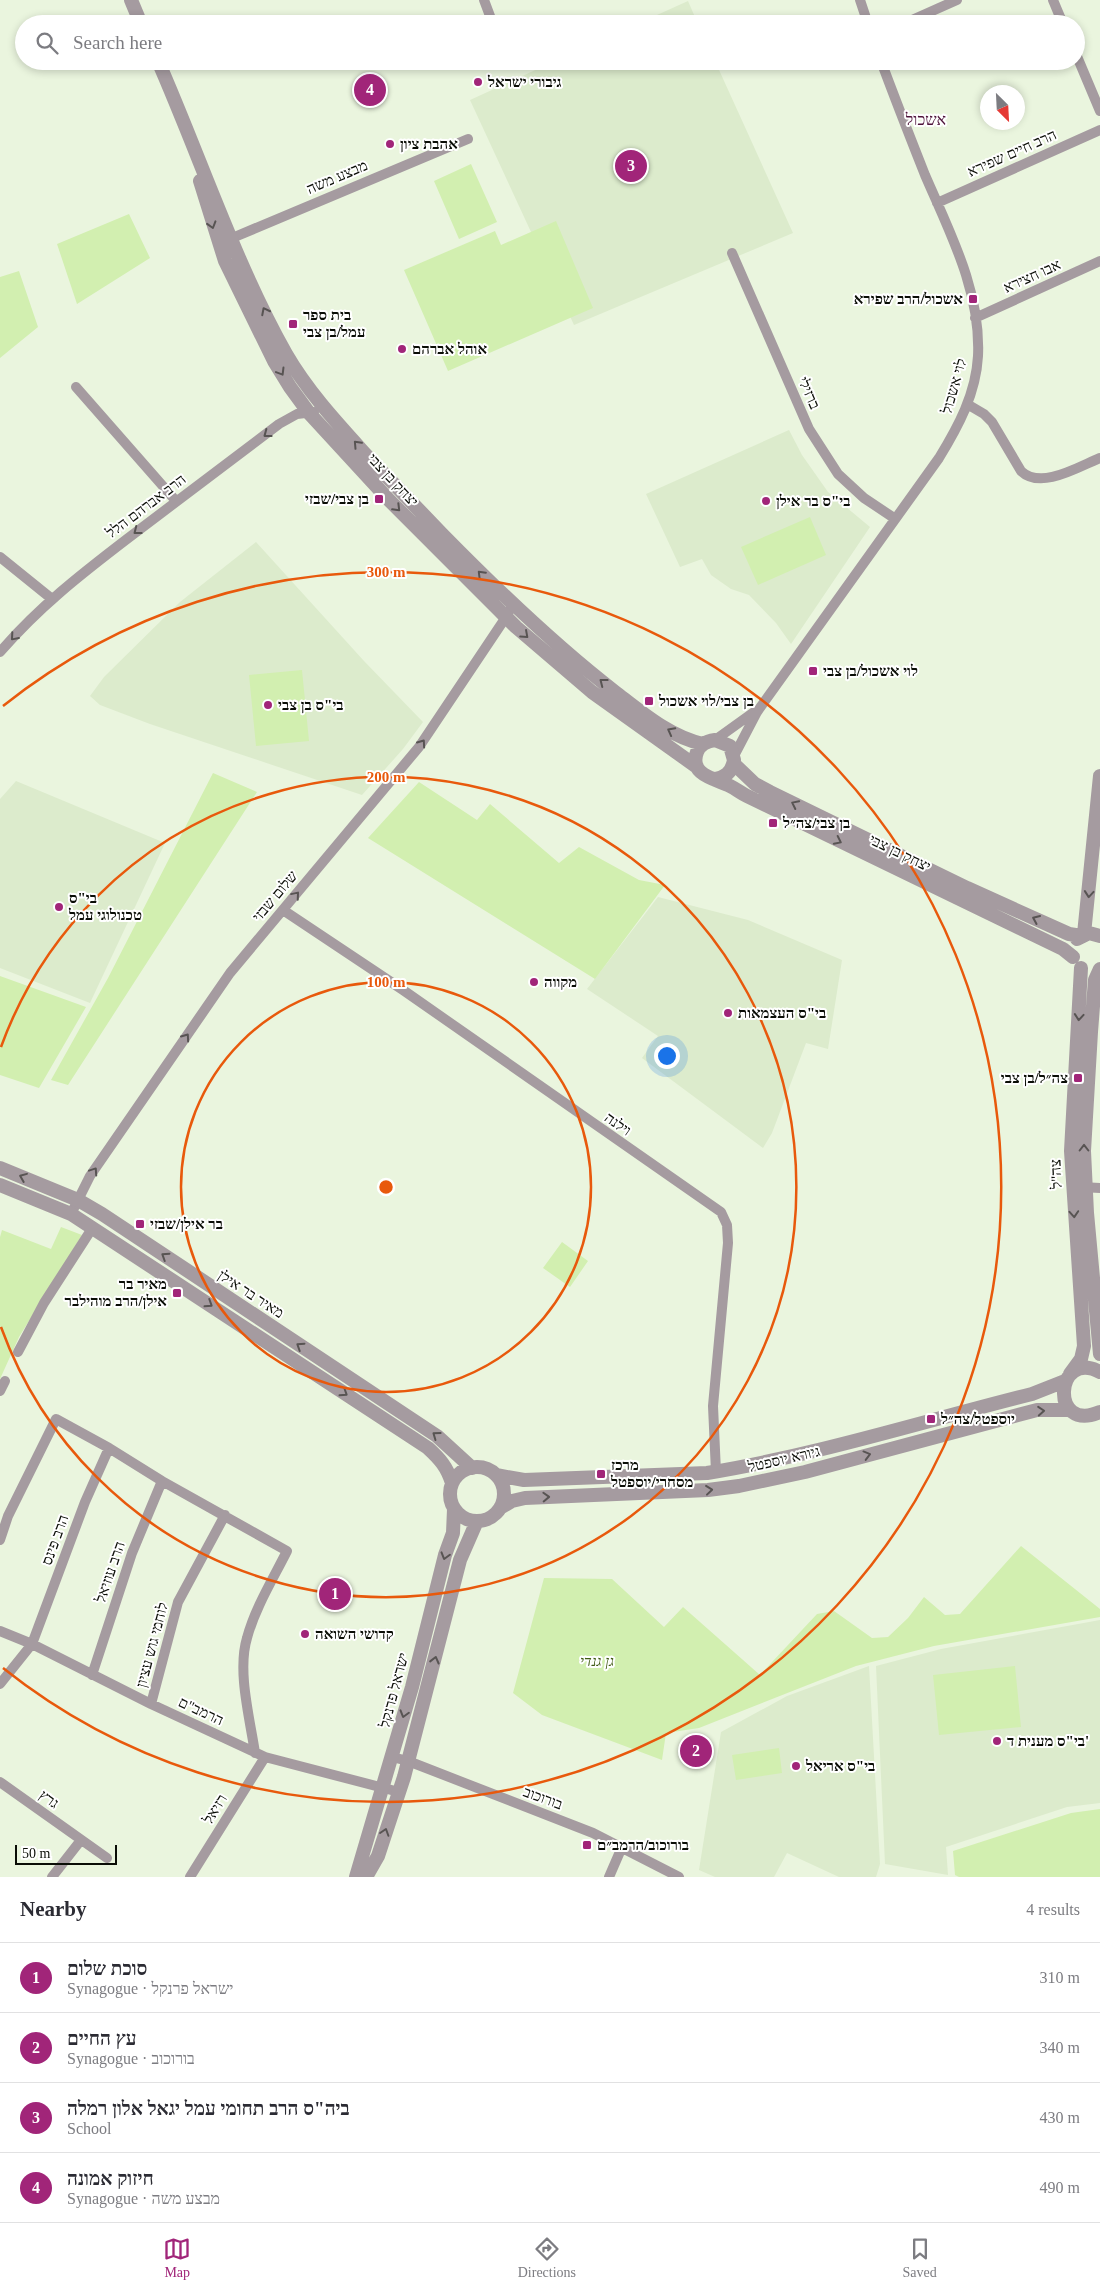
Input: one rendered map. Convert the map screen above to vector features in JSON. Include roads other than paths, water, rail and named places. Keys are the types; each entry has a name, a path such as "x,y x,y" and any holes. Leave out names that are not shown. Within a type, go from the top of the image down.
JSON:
{"street":[{"path":"131,0 137,15"},
{"path":"484,0 490,15"},
{"path":"860,0 865,15"},
{"path":"923,15 957,0"},
{"path":"1053,0 1059,15"},
{"name":"יצחק בן צבי","path":"162,70 187,127 224,241 274,361 290,387 310,413 389,500 506,617 592,692 697,767"},
{"name":"לוי אשכול","path":"734,760 762,705 894,518 939,458 958,428 968,404 978,357 976,318 970,283 885,70"},
{"path":"1083,70 1100,111"},
{"name":"הרב חיים שפירא","path":"937,203 1100,130"},
{"name":"מבצע משה","path":"224,241 468,139"},
{"name":"יצחק בן צבי","path":"224,241 301,378 327,412 399,490 513,604 562,649 629,703 660,725 693,741 709,742"},
{"name":"ברזילי","path":"732,253 809,429 838,474 864,498 894,518"},
{"name":"אבו חצירא","path":"976,318 1100,261"},
{"path":"76,387 176,502"},
{"path":"968,404 984,414 992,422 1021,471 1026,476 1046,479 1100,458"},
{"name":"הרב אברהם הלל","path":"0,652 28,620 52,599 279,424 297,414 327,412"},
{"path":"0,557 52,599"},
{"name":"שלום שבזי","path":"71,1214 90,1176 230,973 419,747 513,604"},
{"name":"לוי אשכול","path":"709,742 746,720 762,705"},
{"path":"709,742 730,746 734,760 732,769 724,777 713,779 703,775 697,767 696,754 709,742"},
{"name":"יצחק בן צבי","path":"734,760 755,784 967,888 1069,934 1100,935"},
{"path":"1100,776 1083,935 1074,945 1077,962 1091,971 1100,968"},
{"name":"יצחק בן צבי","path":"713,779 1063,949 1077,962"},
{"name":"וילנה","path":"283,910 403,990 721,1212 727,1225 728,1243 714,1406 716,1472"},
{"path":"1100,923 1100,935"},
{"name":"צה\"ל","path":"1077,962 1082,980 1073,1084 1071,1151 1079,1188 1100,1354"},
{"name":"צה\"ל","path":"1068,1378 1080,1359 1084,1331 1079,1188 1084,1151 1086,1085 1095,980 1100,968"},
{"name":"מאיר בר אילן","path":"0,1168 78,1200 437,1436 472,1468"},
{"name":"מאיר בר אילן","path":"0,1185 71,1214 93,1227 428,1448 442,1461 448,1470 452,1483"},
{"path":"1079,1188 1100,1188"},
{"path":"18,1352 44,1304 93,1227"},
{"name":"גיורא יוספטל","path":"496,1475 524,1480 716,1472 810,1452 1032,1394 1085,1368 1100,1372"},
{"path":"1068,1378 1063,1395 1070,1410 1084,1416 1100,1419"},
{"path":"0,1391 5,1380"},
{"name":"גיורא יוספטל","path":"500,1508 512,1501 525,1498 708,1490 739,1486 805,1472 1037,1410 1070,1410"},
{"path":"1084,1416 1100,1412"},
{"path":"0,1540 8,1516 56,1418 162,1481 287,1551 246,1639 244,1673 260,1755"},
{"name":"הרב פינס","path":"0,1684 32,1644 84,1502 108,1448"},
{"path":"480,1467 496,1475 503,1490 500,1508 486,1519 477,1521 460,1515 454,1509 451,1500 452,1483 464,1471 480,1467"},
{"name":"הרב עוזיאל","path":"92,1675 132,1553 162,1481"},
{"name":"ישראל פרנקל","path":"356,1877 392,1757 445,1556 453,1533 454,1509"},
{"name":"לוחמי גוש עציון","path":"151,1704 178,1602 225,1515"},
{"path":"366,1877 378,1856 399,1792 460,1560 477,1521"},
{"name":"הרמב\"ם","path":"0,1631 32,1644 151,1704 260,1755 399,1792"},
{"name":"רזיאל","path":"190,1877 260,1755"},
{"name":"בורוכוב","path":"392,1757 408,1761 592,1833 679,1877"},
{"name":"גרץ","path":"0,1782 107,1858"},
{"path":"52,1877 81,1840"},
{"path":"609,1877 622,1847"}],"place":[{"name":"גיבורי ישראל","path":"478,82"},
{"name":"חיזוק אמונה","path":"370,90"},
{"name":"אהבת ציון","path":"390,144"},
{"name":"ביה\"ס הרב תחומי עמל יגאל אלון רמלה","path":"631,166"},
{"name":"אשכול/הרב שפירא","path":"973,299"},
{"name":"בית ספר עמל/בן צבי","path":"293,324"},
{"name":"אוהל אברהם","path":"402,349"},
{"name":"בן צבי/שבזי","path":"379,499"},
{"name":"בי\"ס בר אילן","path":"766,501"},
{"name":"לוי אשכול/בן צבי","path":"813,671"},
{"name":"בן צבי/לוי אשכול","path":"649,701"},
{"name":"בי\"ס בן צבי","path":"268,705"},
{"name":"בן צבי/צה״ל","path":"773,823"},
{"name":"בי\"ס טכנולוגי עמל","path":"59,907"},
{"name":"מקווה","path":"534,982"},
{"name":"בי\"ס העצמאות","path":"728,1013"},
{"name":"צה״ל/בן צבי","path":"1078,1078"},
{"name":"בר אילן/שבזי","path":"140,1224"},
{"name":"מאיר בר אילן/הרב מוהילבר","path":"177,1293"},
{"name":"יוספטל/צה״ל","path":"931,1419"},
{"name":"מרכז מסחרי/יוספטל","path":"601,1474"},
{"name":"סוכת שלום","path":"335,1594"},
{"name":"קדושי השואה","path":"305,1634"},
{"name":"בי\"ס מענית ד'","path":"997,1741"},
{"name":"עץ החיים","path":"696,1751"},
{"name":"בי\"ס אריאל","path":"796,1766"},
{"name":"בורוכוב/הרמב״ם","path":"587,1845"}],"district":[{"name":"אשכול","path":"926,119"}],"park label":[{"name":"גן גנדי","path":"597,1661"}]}
